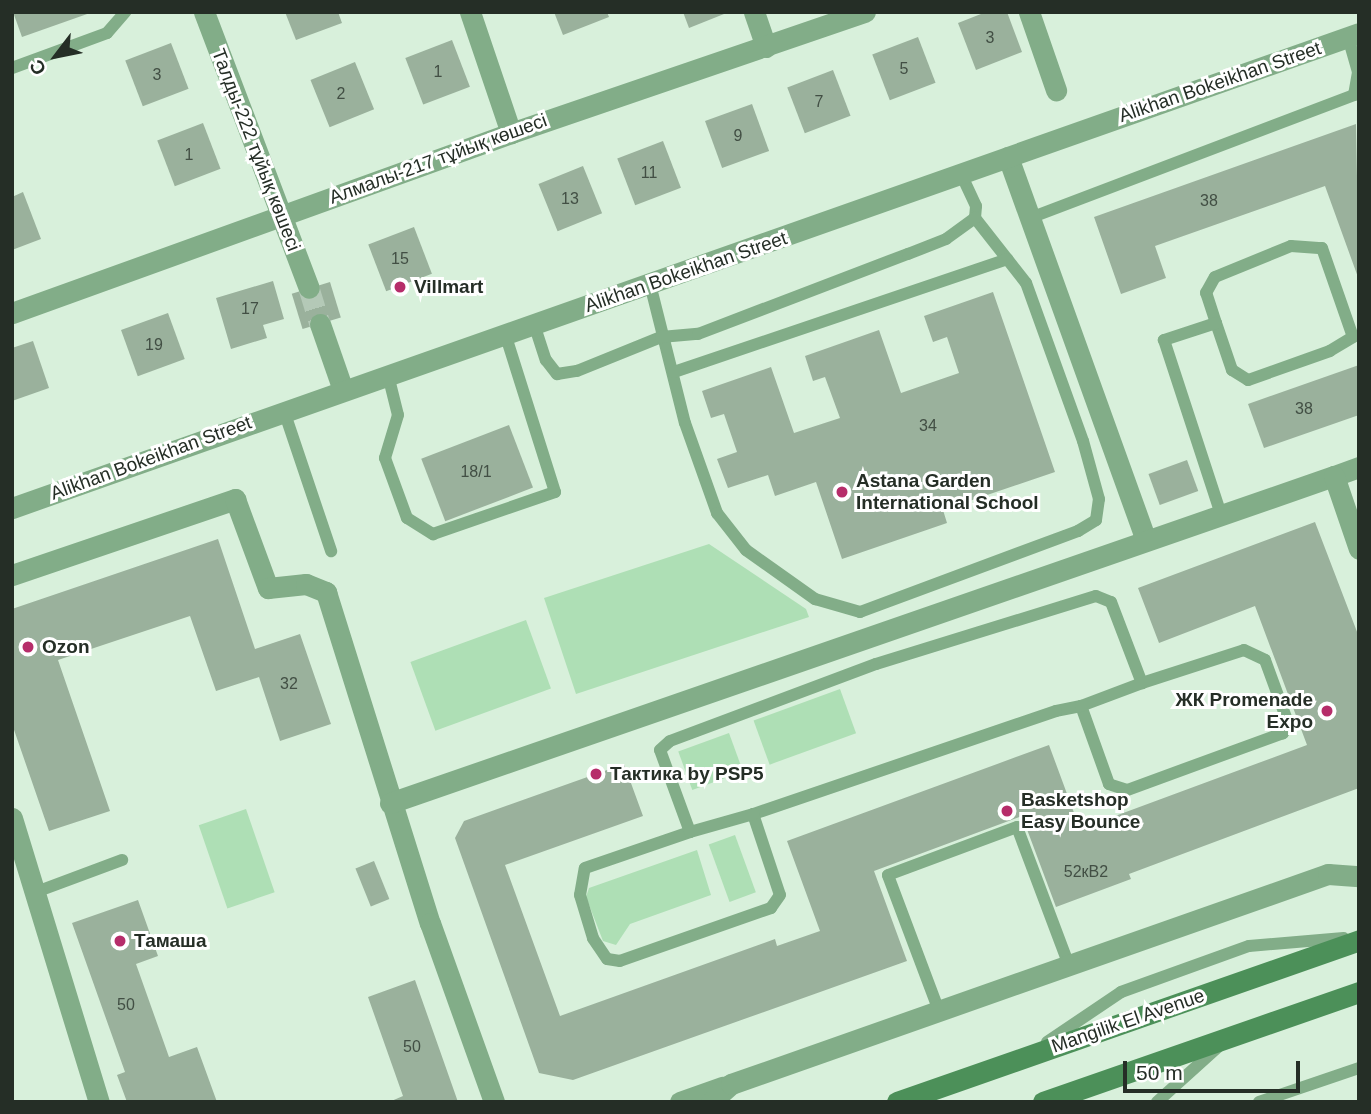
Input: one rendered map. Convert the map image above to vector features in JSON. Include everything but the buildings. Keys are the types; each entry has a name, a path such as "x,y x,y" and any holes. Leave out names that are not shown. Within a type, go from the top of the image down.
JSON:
{"main road":[{"name":"Mangilik El Avenue","path":"897,1102 1359,939"},
{"path":"1043,1102 1359,992"}],"street":[{"name":"Талды-222 тұйық көшесі","path":"204,12 309,288"},
{"path":"470,12 511,132"},
{"path":"754,12 766,47"},
{"name":"Алмалы-217 тұйық көшесі","path":"12,313 511,132 865,12"},
{"path":"1029,12 1056,90"},
{"name":"Alikhan Bokeikhan Street","path":"12,508 505,333 962,176 1353,35"},
{"path":"1008,158 1146,540"},
{"path":"320,324 343,390"},
{"path":"390,803 1359,467"},
{"path":"1334,476 1359,550"},
{"path":"12,575 235,499 268,588 306,584 326,592 390,803 494,1102"},
{"path":"12,818 99,1102"},
{"path":"680,1102 1359,863"},
{"path":"1328,874 1359,876"},
{"path":"711,1102 731,1084"}],"lane":[{"path":"12,68 107,33 125,12"},
{"path":"1030,218 1354,96 1358,72 1353,35"},
{"path":"650,284 661,337 674,372 685,423 718,513 746,550 815,598 860,612 1078,531 1096,520 1099,499 1083,441 1026,283 975,218 976,206 962,176"},
{"path":"534,324 546,360 557,374 577,372 661,337 698,334 946,239 975,218"},
{"path":"1291,246 1322,248 1353,337 1329,351 1248,380 1232,370 1216,323 1206,293 1215,277 1291,246"},
{"path":"674,372 1007,259"},
{"path":"1216,323 1164,340 1221,514"},
{"path":"388,375 398,415 385,458 407,518 433,534 555,492 505,333"},
{"path":"284,411 331,551"},
{"path":"690,832 660,750 670,741 876,664 1096,596 1111,602 1142,684"},
{"path":"867,637 876,664"},
{"path":"752,814 780,895 771,908 620,961 607,959 593,938 580,895 585,868 1244,650 1265,660 1287,720 1283,733 1127,790 1109,784 1081,706"},
{"path":"939,1011 888,875 1017,827 1069,965"},
{"path":"36,892 122,860"},
{"path":"1024,1057 1134,988 1249,946 1359,939"},
{"path":"1157,1102 1229,1037"},
{"path":"1259,1102 1359,1068"}],"green space":[{"path":"709,544 806,609 809,617 576,694 544,598"},
{"path":"526,620 551,689 435,731 410,662"},
{"path":"840,689 856,733 770,765 754,720"},
{"path":"729,733 743,772 692,790 678,751"},
{"path":"246,809 275,892 227,908 199,825"},
{"path":"735,835 756,892 730,902 709,845"},
{"path":"697,850 711,895 630,924 616,945 603,941 586,897 589,888"}],"tunnel":[{"path":"309,288 320,324"}],"place":[{"name":"Villmart","path":"400,287"},
{"name":"Astana Garden International School","path":"842,492"},
{"name":"Ozon","path":"28,647"},
{"name":"ЖК Promenade Expo","path":"1327,711"},
{"name":"Тактика by PSP5","path":"596,774"},
{"name":"Basketshop Easy Bounce","path":"1007,811"},
{"name":"Тамаша","path":"120,941"}]}
